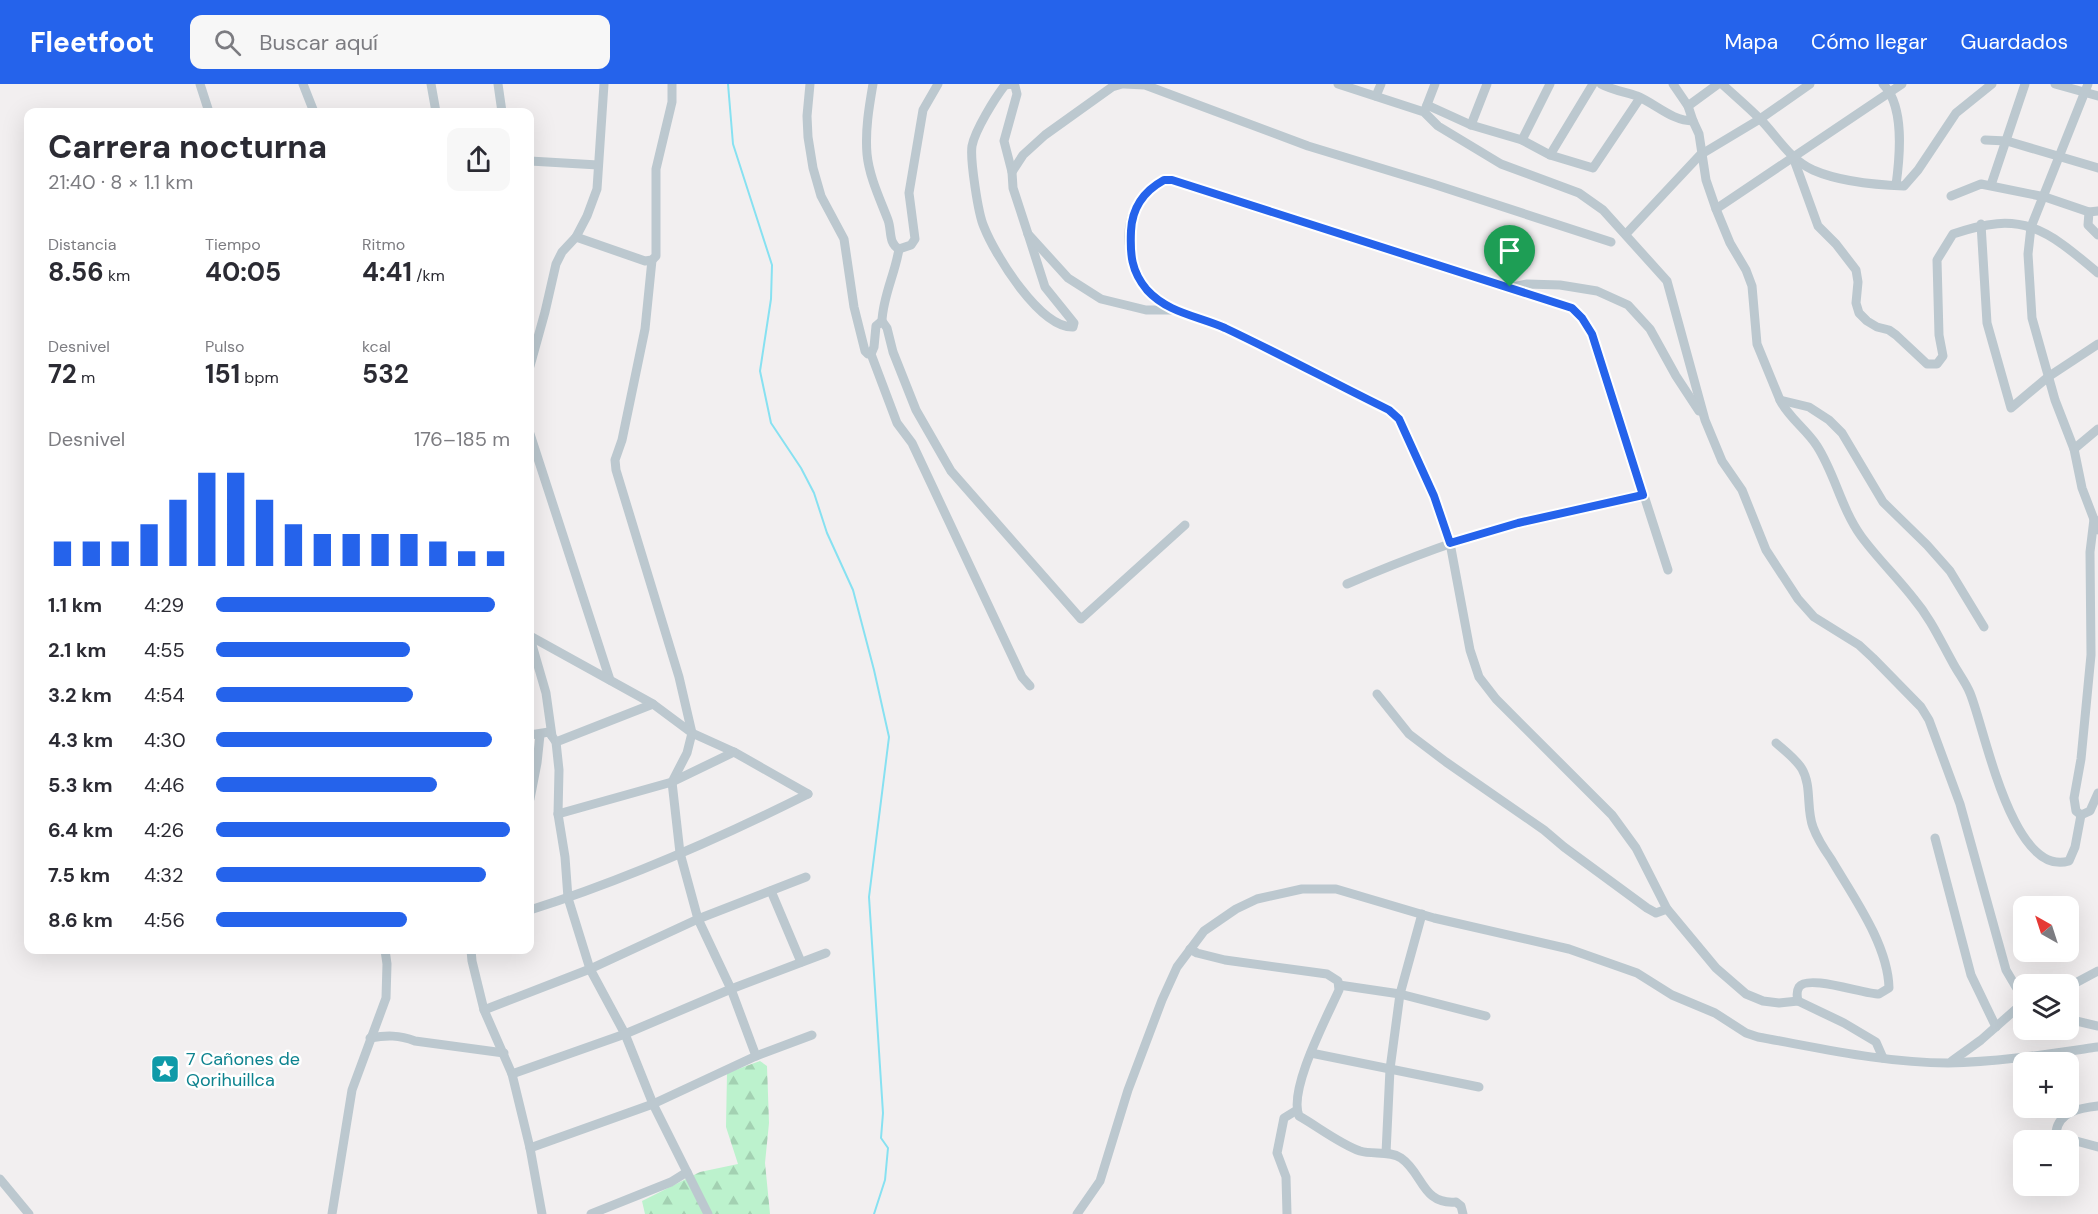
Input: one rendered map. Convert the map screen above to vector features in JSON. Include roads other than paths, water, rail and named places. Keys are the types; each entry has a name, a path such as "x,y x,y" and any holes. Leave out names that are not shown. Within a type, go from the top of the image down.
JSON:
{"street":[{"path":"200,84 208,108"},
{"path":"303,84 312,108"},
{"path":"431,84 435,108"},
{"path":"498,84 501,108"},
{"path":"534,352 556,264 562,252 576,237 597,189 604,84"},
{"path":"672,84 672,102 656,169 656,256 652,260 645,329 622,440 615,460 616,470 679,677 692,733 687,753 672,782 680,854 698,919 731,989 756,1056"},
{"path":"810,84 807,116 813,168 821,196 844,239 854,307 865,351 871,354 897,423 912,443 1022,677 1030,686"},
{"path":"873,84 868,117 867,155 881,205 888,220 893,246 899,249 911,245 915,239 909,194 923,110 938,84"},
{"path":"1011,84 1015,86 1017,94 1004,141 1012,172 1013,188 1046,287 1074,323 1072,327 1055,322 1032,303 1002,264 983,225 972,145 998,95 1005,85 1011,84"},
{"path":"1012,172 1023,155 1045,135 1112,87 1123,84 1145,86 1308,146 1611,242"},
{"path":"1338,84 1425,108 1522,140 1550,155 1593,168 1640,98"},
{"path":"1376,96 1381,84"},
{"path":"1425,108 1435,84"},
{"path":"1471,125 1487,84"},
{"path":"1522,140 1550,84"},
{"path":"1550,155 1593,84"},
{"path":"1601,84 1640,98 1678,119 1693,121"},
{"path":"1673,84 1692,114 1706,180 1716,209 1752,286 1757,344 1780,400 1784,408 1818,447 1851,520 1862,537 1915,600 1970,692 1991,762 2018,828 2036,851 2046,859 2059,864 2068,861 2072,854 2081,815"},
{"path":"1688,106 1720,84 1760,119 1793,157 1812,170 1831,176 1904,186 1910,182 1956,114 1992,84"},
{"path":"1626,234 1700,155 1760,119 1810,84"},
{"path":"1883,84 1891,92 1899,128 1900,157 1896,185"},
{"path":"1716,209 1902,84"},
{"path":"1991,185 2025,84"},
{"path":"2055,84 2087,88 2098,96"},
{"path":"2087,88 2031,227 2028,254 2032,318 2048,377 2074,449 2082,488 2088,505 2096,517 2098,530"},
{"path":"1425,108 1438,126 1501,164 1579,193 1603,210 1667,281 1705,420 1722,460 1742,490 1766,550 1798,599 1814,617 1859,645 1921,706 1929,720 1960,804 2006,970 2013,982"},
{"path":"1985,140 2007,141 2098,168"},
{"path":"1793,157 1818,226 1836,244 1856,270 1858,282 1856,303 1860,313 1867,321 1896,335 1927,364 1937,364 1943,356 1939,335 1938,260 1953,234 1981,224 2010,222 2031,227 2043,231 2098,273"},
{"path":"534,161 598,165"},
{"path":"1668,570 1592,334 1582,318 1572,308 1172,180 1164,180 1146,193 1136,206 1131,218 1130,254 1135,274 1149,292 1174,310 1222,327 1389,410 1399,419 1434,496 1450,543 1470,650 1479,676 1496,699 1612,816 1636,848 1666,909 1716,969 1746,994 1763,1002 1798,1002 1844,1023 1876,1041 1883,1058"},
{"path":"1951,195 1981,184 2044,197 2094,212 2088,225 2098,235"},
{"path":"1981,224 1988,323 2011,408 2048,377 2098,344"},
{"path":"1028,234 1068,278 1101,299 1146,310 1174,310"},
{"path":"576,237 645,261 652,260"},
{"path":"899,249 896,267 882,306 882,321 887,328 893,352 916,410 951,471 1081,619 1185,525"},
{"path":"1510,287 1527,284 1560,285 1597,291 1628,305 1650,329 1676,376 1705,420"},
{"path":"871,354 876,326 882,321"},
{"path":"1780,400 1809,407 1829,420 1842,433 1882,502 1927,545 1950,571 1984,627"},
{"path":"2074,449 2098,429"},
{"path":"534,446 610,680"},
{"path":"1347,584 1404,559 1450,543 1518,523 1643,495"},
{"path":"2088,505 2098,499"},
{"path":"2081,815 2076,811 2074,798 2081,759 2091,655 2090,552 2096,517"},
{"path":"534,639 653,704 692,733 734,752 807,794 680,854 568,898 534,909"},
{"path":"534,657 546,693 559,770 558,814 565,857 568,898 590,969 625,1034 653,1104 708,1214"},
{"path":"1377,694 1409,734 1446,762 1544,830 1647,908 1656,913 1666,909"},
{"path":"554,739 653,704"},
{"path":"534,735 540,735 545,731 549,732 554,739"},
{"path":"534,778 540,735"},
{"path":"1776,743 1798,763 1804,772 1814,831 1864,915 1884,961 1889,982 1889,988 1879,994 1833,985 1806,983 1798,989 1798,1002"},
{"path":"558,814 672,782 734,752"},
{"path":"2081,815 2090,811 2098,794"},
{"path":"1935,838 1971,975 1996,1027"},
{"path":"484,1010 590,969 698,919 806,878"},
{"path":"1077,1214 1100,1181 1128,1090 1159,1010 1177,968 1190,949 1204,930 1236,909 1257,899 1302,889 1336,889 1422,914 1569,949 1636,973 1672,995 1715,1013 1746,1033 1770,1039 1883,1058 1950,1063 2098,1047"},
{"path":"771,891 801,962"},
{"path":"1386,1153 1390,1070 1400,994 1422,914"},
{"path":"1190,949 1226,960 1332,976 1339,985 1339,990 1311,1053 1298,1092 1299,1116 1362,1152 1386,1153 1400,1157 1436,1200 1456,1202 1461,1206 1463,1214"},
{"path":"512,1074 625,1034 826,952"},
{"path":"332,1214 352,1090 386,998 386,954"},
{"path":"471,954 484,1010 512,1074 530,1149 542,1214"},
{"path":"2079,981 2098,970"},
{"path":"1339,985 1400,994 1486,1016"},
{"path":"1950,1063 2013,1012"},
{"path":"2079,1022 2098,1026"},
{"path":"370,1038 387,1035 401,1036 415,1041 504,1053"},
{"path":"530,1149 653,1104 756,1056 812,1035"},
{"path":"1311,1053 1479,1087"},
{"path":"2098,1106 2067,1114 2057,1125 2056,1132 2065,1138 2098,1148"},
{"path":"1287,1214 1286,1177 1278,1159 1277,1147 1284,1118 1297,1110"},
{"path":"591,1214 671,1182 687,1172"},
{"path":"0,1179 29,1214"}],"waterway":[{"path":"728,84 733,144 772,265 771,299 760,371 771,423 801,468 814,493 827,533 853,590 889,737 869,897 883,1113 881,1138 888,1148 885,1180 874,1214"}],"place":[{"name":"7 Cañones de Qorihuillca","path":"165,1069"}]}
